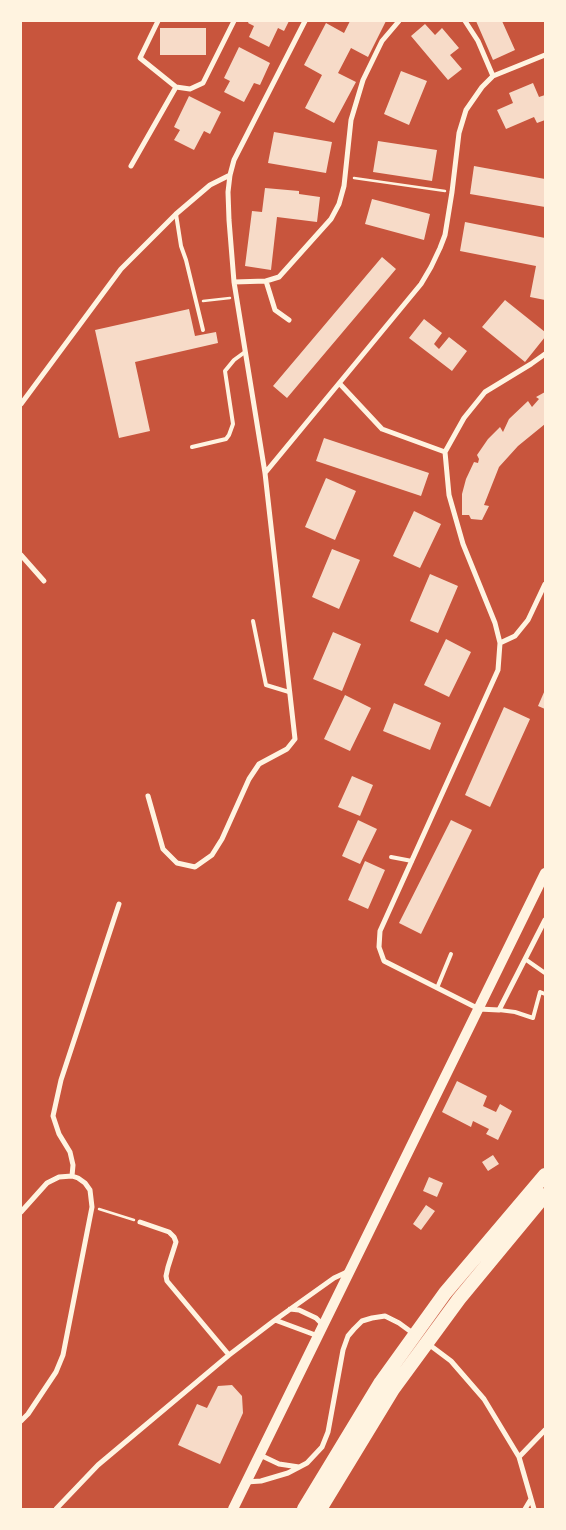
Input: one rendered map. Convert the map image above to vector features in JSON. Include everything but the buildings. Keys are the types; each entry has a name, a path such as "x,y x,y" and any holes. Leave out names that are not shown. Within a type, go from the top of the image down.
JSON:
{"highway":[{"path":"304,1509 381,1382 445,1293 545,1175"},
{"path":"320,1509 393,1389 459,1299 545,1195"}],"main road":[{"path":"233,1509 545,873"}],"street":[{"path":"158,21 140,58 176,87 190,90 203,83 234,21"},
{"path":"148,796 163,849 177,863 194,866 212,855 222,839 249,779 259,764 287,749 296,739 289,692 265,473 234,282 228,220 228,192 234,160 305,21"},
{"path":"234,282 266,280 279,276 331,219 339,204 345,177 351,120 362,80 382,41 399,21"},
{"path":"465,21 478,41 493,76"},
{"path":"265,473 421,284 445,235 459,133 466,110 482,86 493,76 545,55"},
{"path":"131,166 176,87"},
{"path":"21,404 121,269 176,214 210,184 230,175"},
{"path":"266,280 275,310 289,320"},
{"path":"545,354 485,392 464,418 445,452 449,495 464,544 495,623 500,643 498,670 380,931 380,948 384,961 479,1009 499,1010 545,920"},
{"path":"340,384 382,429 445,452"},
{"path":"21,555 44,581"},
{"path":"500,643 515,636 528,620 545,584"},
{"path":"72,1176 73,1165 70,1152 59,1134 53,1116 61,1080 119,904"},
{"path":"21,1212 47,1183 59,1177 72,1176 85,1183 90,1190 92,1207 63,1356 56,1372 21,1422"},
{"path":"140,1222 169,1232 174,1237 176,1242 168,1267 167,1281 230,1355"},
{"path":"56,1509 105,1459 230,1355 290,1309 334,1278 350,1270"},
{"path":"290,1309 306,1313 316,1318 323,1325"},
{"path":"246,1482 275,1478 300,1467 307,1463 322,1447 328,1432 343,1350 348,1336 362,1321 385,1316 399,1323 452,1361 484,1399 518,1457 534,1509"},
{"path":"275,1320 318,1336"},
{"path":"518,1457 545,1430"},
{"path":"260,1455 279,1464 300,1467"},
{"path":"524,1509 531,1499"}],"lane":[{"path":"176,214 181,246 203,330"},
{"path":"192,447 226,439 229,435 233,424 225,371 234,360 245,352"},
{"path":"253,621 266,685 289,692"},
{"path":"391,857 412,860"},
{"path":"436,988 451,954"},
{"path":"525,958 545,973"},
{"path":"499,1010 516,1012 532,1018 540,992 545,994"}],"path":[{"path":"345,177 443,191"},
{"path":"196,302 229,298"},
{"path":"92,1207 140,1222"}]}
